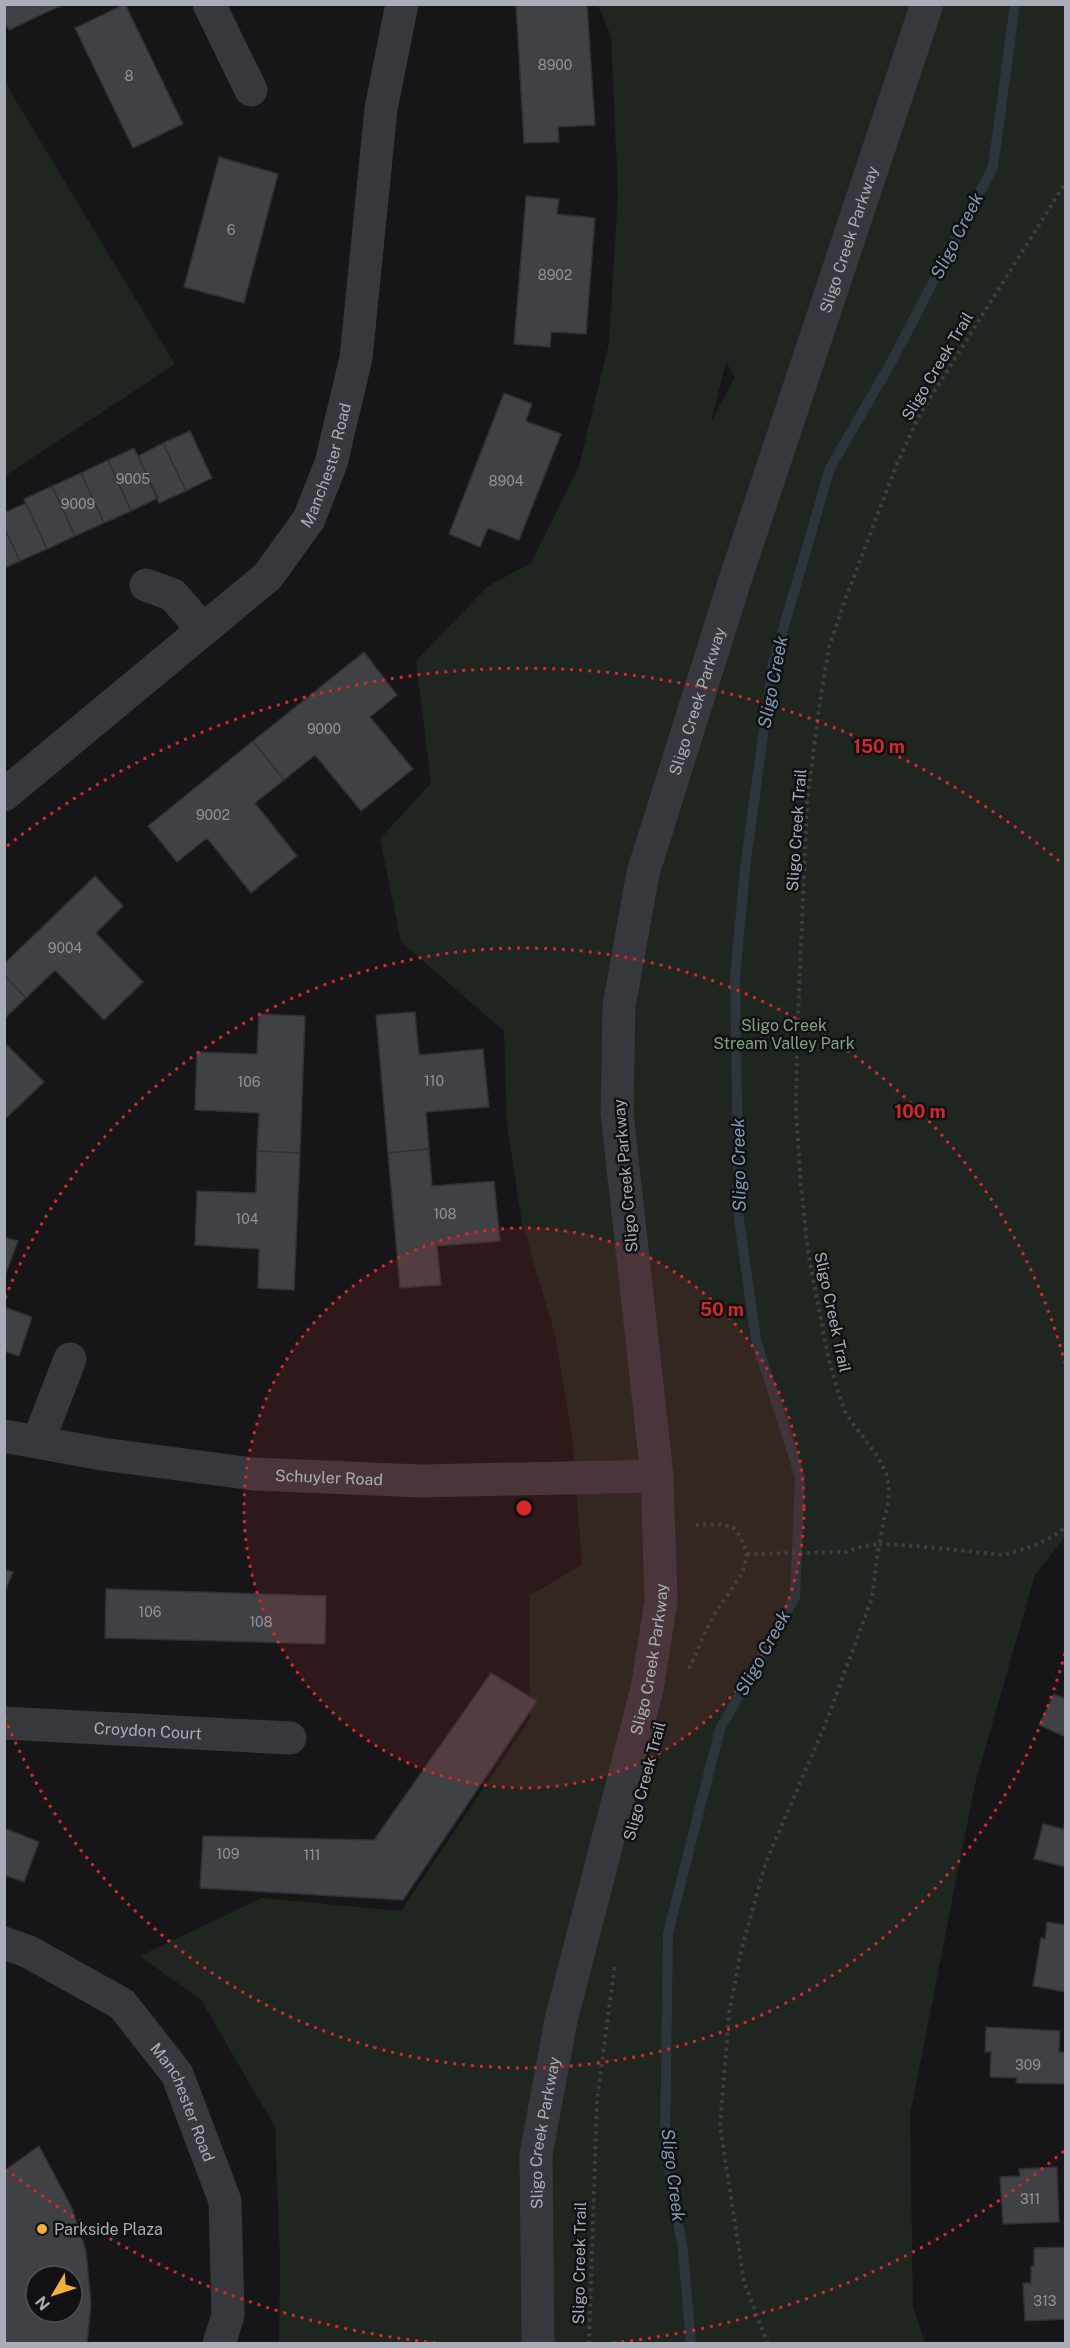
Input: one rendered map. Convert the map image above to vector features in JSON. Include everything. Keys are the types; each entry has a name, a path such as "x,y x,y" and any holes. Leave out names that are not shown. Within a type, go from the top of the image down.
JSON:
{"street":[{"path":"209,4 251,90"},
{"name":"Manchester Road","path":"4,795 268,576 309,519 331,463 356,358 381,109 402,4"},
{"name":"Sligo Creek Parkway","path":"538,2343 536,2155 561,2020 646,1689 661,1601 657,1476 617,1113 619,1006 643,873 735,580 927,4"},
{"path":"146,585 173,595 203,630"},
{"path":"38,1442 70,1359"},
{"name":"Schuyler Road","path":"4,1436 102,1454 253,1474 421,1481 657,1476"},
{"name":"Croydon Court","path":"4,1723 290,1738"},
{"name":"Manchester Road","path":"4,1943 29,1952 122,2004 177,2074 225,2201 228,2315 219,2343"}],"path":[{"name":"Sligo Creek Trail","path":"768,2343 744,2282 720,2126 729,2014 741,1951 765,1862 825,1725 872,1598 889,1487 886,1473 878,1457 846,1414 838,1392 828,1356 808,1252 800,1174 796,1111 797,1041 807,803 820,701 829,647 845,600 897,464 920,414 1065,182"},
{"path":"686,1678 711,1620 742,1573 747,1554 741,1538 733,1527 717,1524 691,1526"},
{"path":"747,1554 846,1552 879,1544 1004,1555 1033,1546 1054,1536 1065,1526"},
{"name":"Sligo Creek Trail","path":"589,2343 597,2100 615,1960"}],"green space":[{"name":"Sligo Creek Stream Valley Park","path":"598,5 1065,5 1065,1537 1035,1575 975,1784 910,2115 913,2306 925,2343 279,2343 280,2262 275,2127 201,2000 140,1956 262,1898 401,1911 530,1719 530,1595 582,1565 572,1435 554,1331 522,1223 507,1126 504,1031 401,942 380,839 431,783 416,661 488,586 531,563 579,466 609,343 618,195 611,36","holes":["726,362 735,377 711,422"]},
{"path":"4,78 175,364 5,476"}],"building":[{"path":"4,4 64,4 9,30 4,21"},
{"path":"125,4 183,124 133,148 75,28"},
{"path":"516,4 587,4 595,125 558,127 559,142 524,143"},
{"path":"219,157 278,174 244,303 184,287"},
{"path":"526,196 559,199 557,214 595,218 586,334 551,332 550,347 514,344"},
{"path":"504,393 532,404 526,421 561,434 519,540 488,528 480,547 449,534"},
{"path":"190,431 212,478 186,491 163,443"},
{"path":"163,443 186,491 159,503 138,456"},
{"path":"134,448 158,498 131,511 108,460"},
{"path":"108,460 131,511 104,523 81,473"},
{"path":"81,473 104,523 75,536 52,486"},
{"path":"52,486 75,536 47,549 24,499"},
{"path":"26,503 47,549 20,561 4,527 4,513"},
{"path":"4,527 20,561 4,568"},
{"path":"364,652 397,695 370,717 413,769 361,811 315,755 284,780 253,741"},
{"path":"253,741 284,780 255,803 297,856 251,893 207,838 177,862 148,826"},
{"path":"95,876 123,906 96,933 143,982 104,1020 55,970 26,998 4,975 4,964"},
{"path":"4,975 26,998 4,1019"},
{"path":"415,1012 419,1055 483,1049 489,1107 426,1112 429,1149 388,1153 376,1015"},
{"path":"259,1014 305,1016 300,1153 257,1151 259,1113 195,1110 197,1052 257,1054"},
{"path":"4,1042 44,1082 4,1120"},
{"path":"429,1149 432,1186 494,1181 500,1241 437,1246 441,1285 400,1288 388,1153"},
{"path":"257,1151 300,1153 294,1290 258,1288 259,1249 195,1245 197,1191 256,1193"},
{"path":"4,1237 18,1241 4,1278"},
{"path":"4,1307 32,1317 19,1356 4,1351"},
{"path":"4,1569 13,1572 4,1594"},
{"path":"106,1589 326,1596 325,1644 105,1638"},
{"path":"491,1673 537,1701 403,1900 200,1888 203,1836 374,1840"},
{"path":"1054,1694 1066,1699 1066,1737 1039,1725"},
{"path":"1066,1820 1066,1867 1034,1859 1043,1824 1063,1829"},
{"path":"4,1828 39,1842 24,1882 4,1875"},
{"path":"1047,1922 1066,1925 1066,1992 1033,1986 1041,1938 1045,1939"},
{"path":"986,2027 1060,2031 1059,2052 1066,2052 1066,2084 1016,2083 1017,2078 990,2077 991,2052 985,2052"},
{"name":"Parkside Plaza","path":"39,2146 72,2208 86,2251 91,2304 87,2344 4,2344 4,2171"},
{"path":"1057,2167 1059,2222 1003,2224 1000,2177 1020,2176 1019,2169"},
{"path":"1066,2247 1066,2319 1025,2321 1023,2283 1031,2283 1034,2248"}],"waterway":[{"name":"Sligo Creek","path":"691,2344 683,2250 665,2147 668,1933 720,1729 795,1597 800,1477 756,1340 739,1220 735,976 746,860 773,664 830,468 892,361 993,167 1015,4"}],"place":[{"name":"Parkside Plaza","path":"42,2229"}]}
